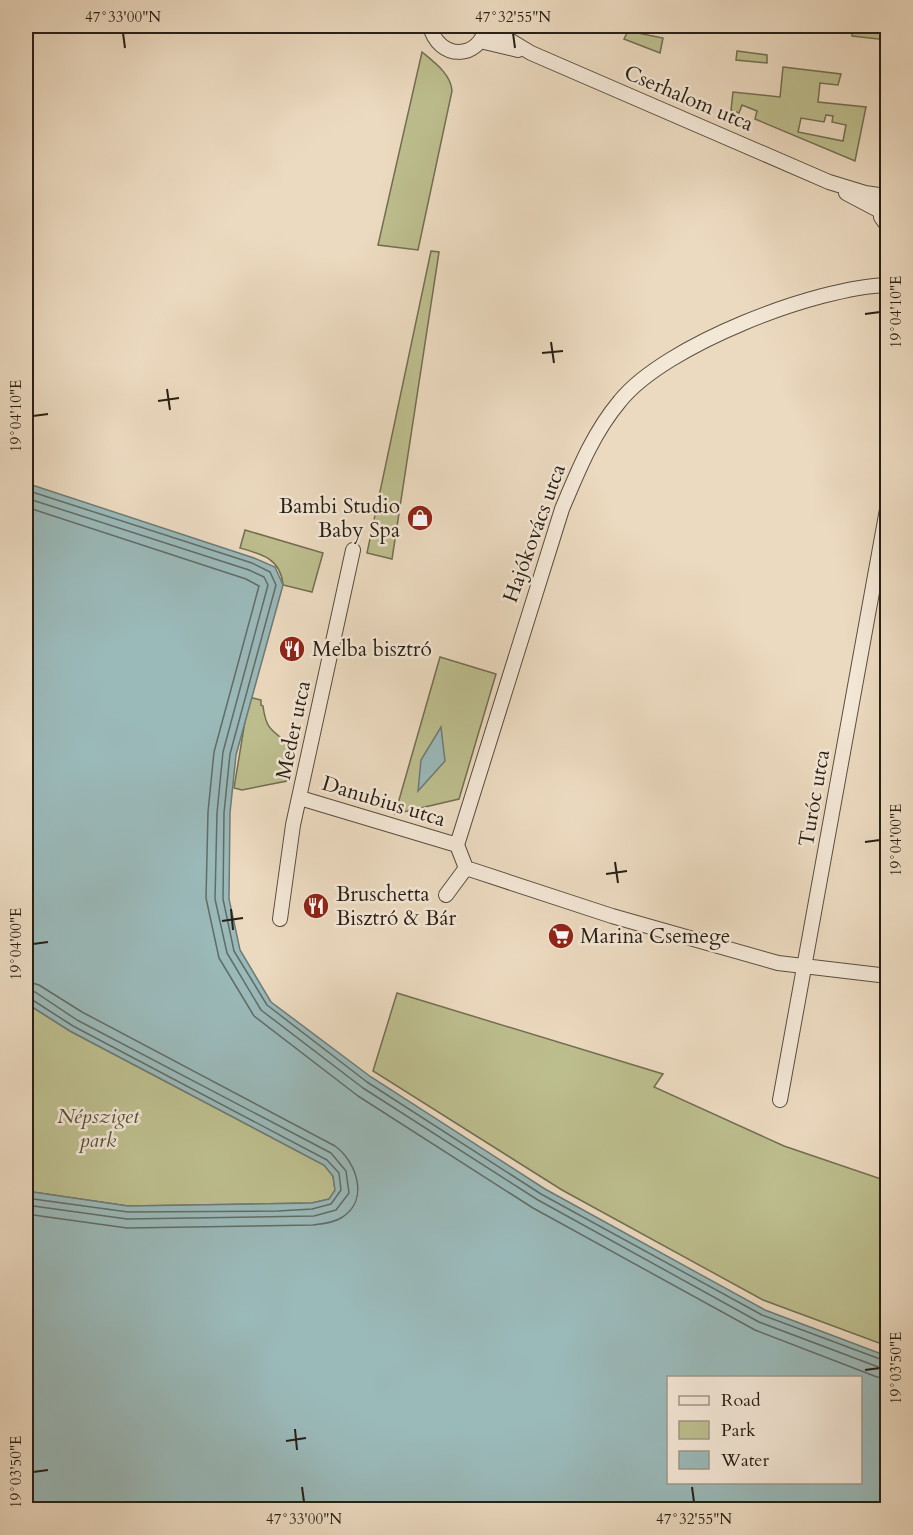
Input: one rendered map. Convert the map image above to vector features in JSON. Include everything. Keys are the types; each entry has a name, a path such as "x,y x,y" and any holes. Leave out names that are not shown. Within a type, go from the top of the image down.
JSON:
{"street":[{"path":"430,26 437,42 451,51 467,50 480,41 486,26"},
{"name":"Cserhalom utca","path":"486,26 531,53 829,182 865,193 886,195"},
{"name":"Cserhalom utca","path":"480,41 531,53"},
{"name":"Cserhalom utca","path":"829,182 880,211"},
{"path":"886,195 880,211 881,217 888,226"},
{"name":"Hajókovács utca","path":"457,845 562,509 584,458 601,427 620,400 660,366 709,339 800,301 888,285"},
{"name":"Turóc utca","path":"780,1100 888,504"},
{"name":"Meder utca","path":"280,919 294,825 353,550"},
{"name":"Danubius utca","path":"300,798 457,845"},
{"path":"457,845 466,868"},
{"path":"466,868 612,916 778,963 888,976"},
{"path":"446,895 466,868"}],"green space":[{"path":"852,26 887,26 887,40 852,36"},
{"path":"628,31 663,38 660,53 624,39"},
{"path":"737,51 767,55 767,63 736,60"},
{"path":"422,52 437,64 449,79 452,91 418,250 378,245"},
{"path":"783,67 841,74 838,85 820,83 818,102 866,107 855,161 755,119 757,111 742,105 739,113 731,110 733,92 780,97","holes":["826,115 833,116 832,122 846,125 843,141 798,132 801,118 824,122"]},
{"path":"431,251 439,252 392,559 367,553"},
{"path":"245,530 323,553 312,592 283,585 279,569 274,563 263,555 240,548"},
{"path":"440,657 496,674 459,799 395,814"},
{"path":"249,697 261,700 268,725 289,744 291,762 287,781 242,790 234,788"},
{"path":"397,993 663,1074 654,1087 784,1146 887,1181 887,1346 763,1300 562,1190 373,1071"},
{"name":"Népsziget park","path":"26,1003 70,1031 324,1165 333,1176 335,1190 330,1199 312,1203 128,1206 26,1191"}],"water":[{"path":"26,483 254,558 275,567 283,585 236,755 230,813 229,899 240,950 271,1002 371,1077 545,1189 765,1310 887,1356 887,1509 26,1509 26,1191 128,1206 312,1203 329,1199 335,1190 333,1176 324,1165 70,1031 26,1003"},
{"path":"441,727 445,761 418,791 421,760"}],"place":[{"name":"Bambi Studio Baby Spa","path":"420,518"},
{"name":"Melba bisztró","path":"292,649"},
{"name":"Bruschetta Bisztró & Bár","path":"316,906"},
{"name":"Marina Csemege","path":"561,936"}]}
